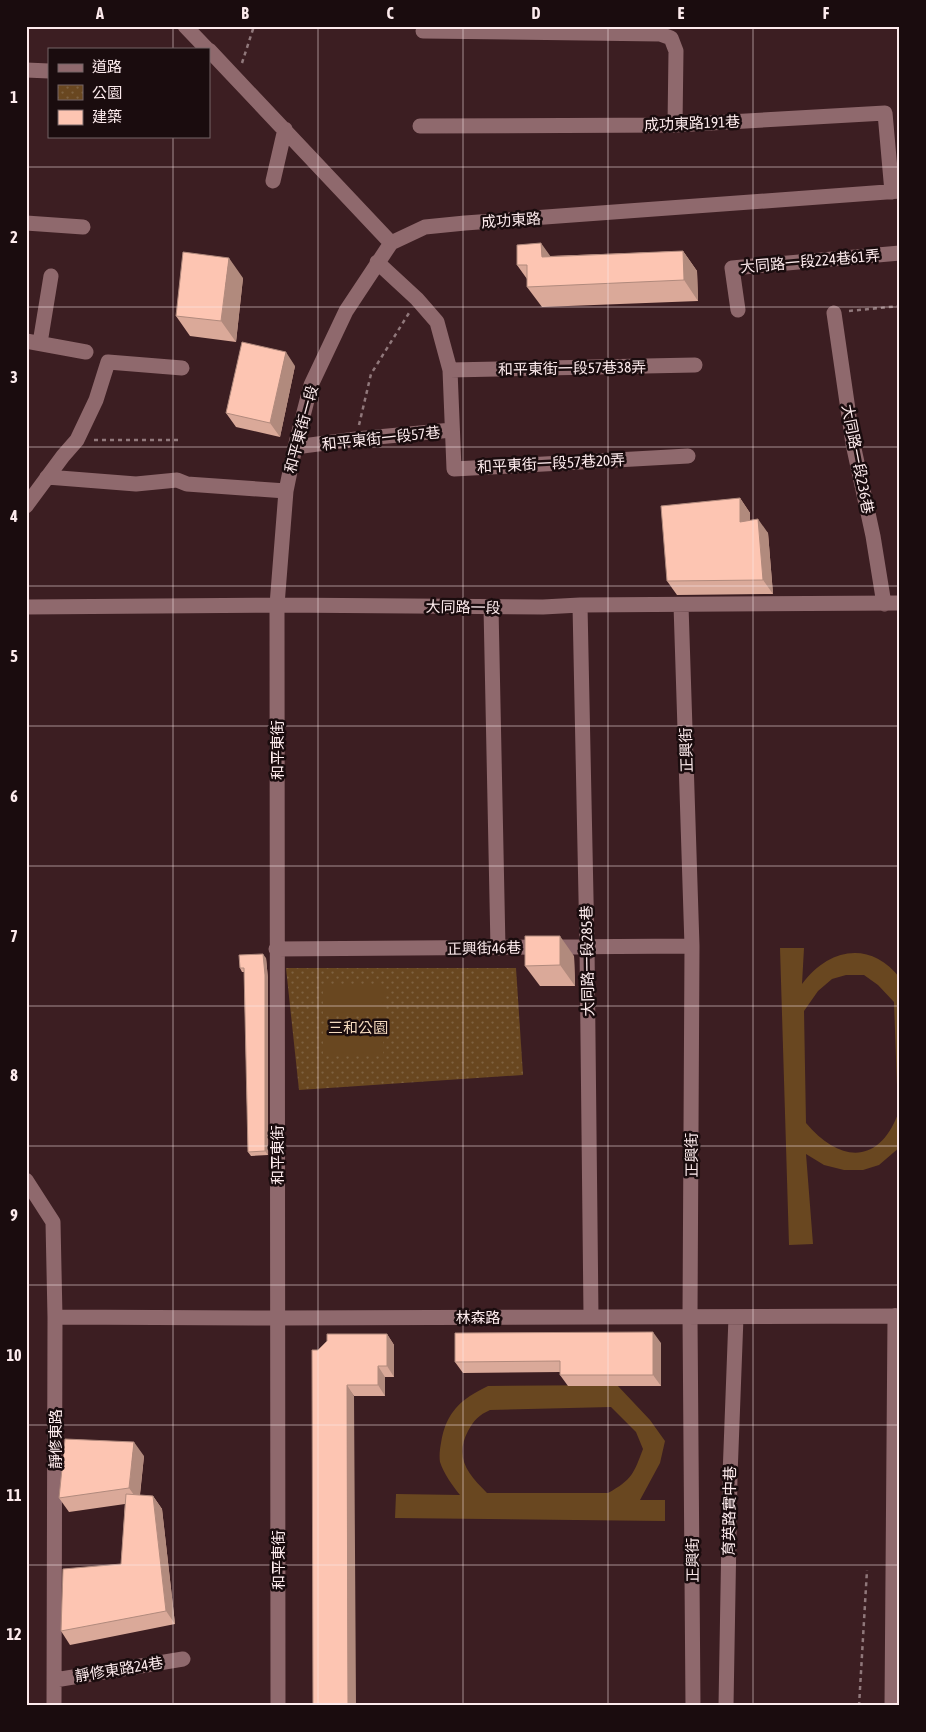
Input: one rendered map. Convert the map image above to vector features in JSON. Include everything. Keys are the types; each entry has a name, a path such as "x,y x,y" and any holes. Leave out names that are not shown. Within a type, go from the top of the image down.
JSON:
{"street":[{"path":"185,26 206,48"},
{"path":"423,31 660,34 671,38 676,51 675,125"},
{"path":"210,52 391,243"},
{"path":"26,70 48,71"},
{"name":"成功東路191巷","path":"420,126 675,125 885,113 898,193"},
{"path":"273,181 285,130"},
{"name":"成功東路","path":"391,243 425,227 465,223 898,193"},
{"path":"26,223 83,227"},
{"name":"和平東街一段","path":"277,605 286,490 311,384 346,311 391,243"},
{"name":"大同路一段224巷61弄","path":"738,310 732,268 900,253"},
{"name":"和平東街一段57巷","path":"295,447 452,430 450,370 437,322 418,299 377,262"},
{"path":"51,276 33,342 86,352"},
{"name":"大同路一段236巷","path":"834,313 854,444 873,536 884,604"},
{"path":"26,506 77,440 96,400 108,362 182,368"},
{"name":"和平東街一段57巷38弄","path":"450,370 695,365"},
{"name":"和平東街一段57巷20弄","path":"452,430 454,469 688,456"},
{"path":"47,477 136,484 176,480 187,484 286,490"},
{"name":"大同路一段","path":"26,607 277,605 543,607 580,605 900,604"},
{"name":"和平東街","path":"277,605 278,1706"},
{"name":"大同路一段285巷","path":"580,605 587,946 591,1316"},
{"name":"正興街","path":"681,605 692,946 690,1316 693,1706"},
{"path":"491,607 498,948"},
{"name":"正興街46巷","path":"276,949 692,946"},
{"name":"靜修東路","path":"26,1180 53,1222 55,1317 54,1706"},
{"path":"892,1706 897,1574 898,1316"},
{"name":"林森路","path":"55,1317 898,1316"},
{"name":"育英路實中巷","path":"726,1706 730,1485 736,1317"},
{"name":"靜修東路24巷","path":"55,1680 183,1659"}],"path":[{"path":"237,80 254,26"},
{"path":"356,439 371,374 418,299"},
{"path":"834,313 900,306"},
{"path":"77,440 179,440"},
{"path":"859,1706 866,1570"}],"green space":[{"path":"780,948 804,948 802,984 824,963 837,956 850,953 863,954 876,958 888,966 900,978 900,1147 879,1165 863,1170 844,1170 824,1165 806,1154 813,1244 789,1245","holes":["846,975 864,975 878,985 894,1002 898,1114 890,1131 880,1143 869,1150 857,1153 844,1151 831,1145 806,1123 804,1011 818,991 832,979"]},
{"name":"三和公園","path":"286,968 516,968 523,1075 299,1090"},
{"path":"323,985 384,985 384,1016 323,1016"},
{"path":"323,1027 383,1028 383,1056 323,1056"},
{"path":"617,1385 650,1420 665,1441 660,1463 640,1500 665,1500 665,1521 395,1518 396,1494 460,1495 448,1479 440,1462 443,1432 456,1408 470,1396 488,1386","holes":["611,1407 636,1432 643,1449 637,1464 627,1480 608,1493 487,1493 474,1479 465,1465 462,1449 472,1424 477,1418 490,1410"]}],"building":[{"path":"541,243 542,257 683,251 684,280 527,287 527,265 517,265 517,245"},
{"path":"183,252 229,258 221,321 176,316"},
{"path":"242,342 286,352 270,423 226,413"},
{"path":"740,498 740,522 758,519 763,580 667,581 661,506"},
{"path":"525,936 560,936 560,965 525,966"},
{"path":"263,954 265,975 265,1151 248,1152 244,968 240,968 239,955"},
{"path":"653,1332 653,1375 560,1375 560,1361 455,1362 455,1333"},
{"path":"327,1334 387,1334 387,1366 378,1366 378,1385 347,1385 348,1706 313,1706 312,1350 318,1350 327,1341"},
{"path":"65,1439 134,1442 129,1488 59,1498"},
{"path":"126,1494 153,1496 166,1611 61,1631 63,1569 121,1564"}]}
